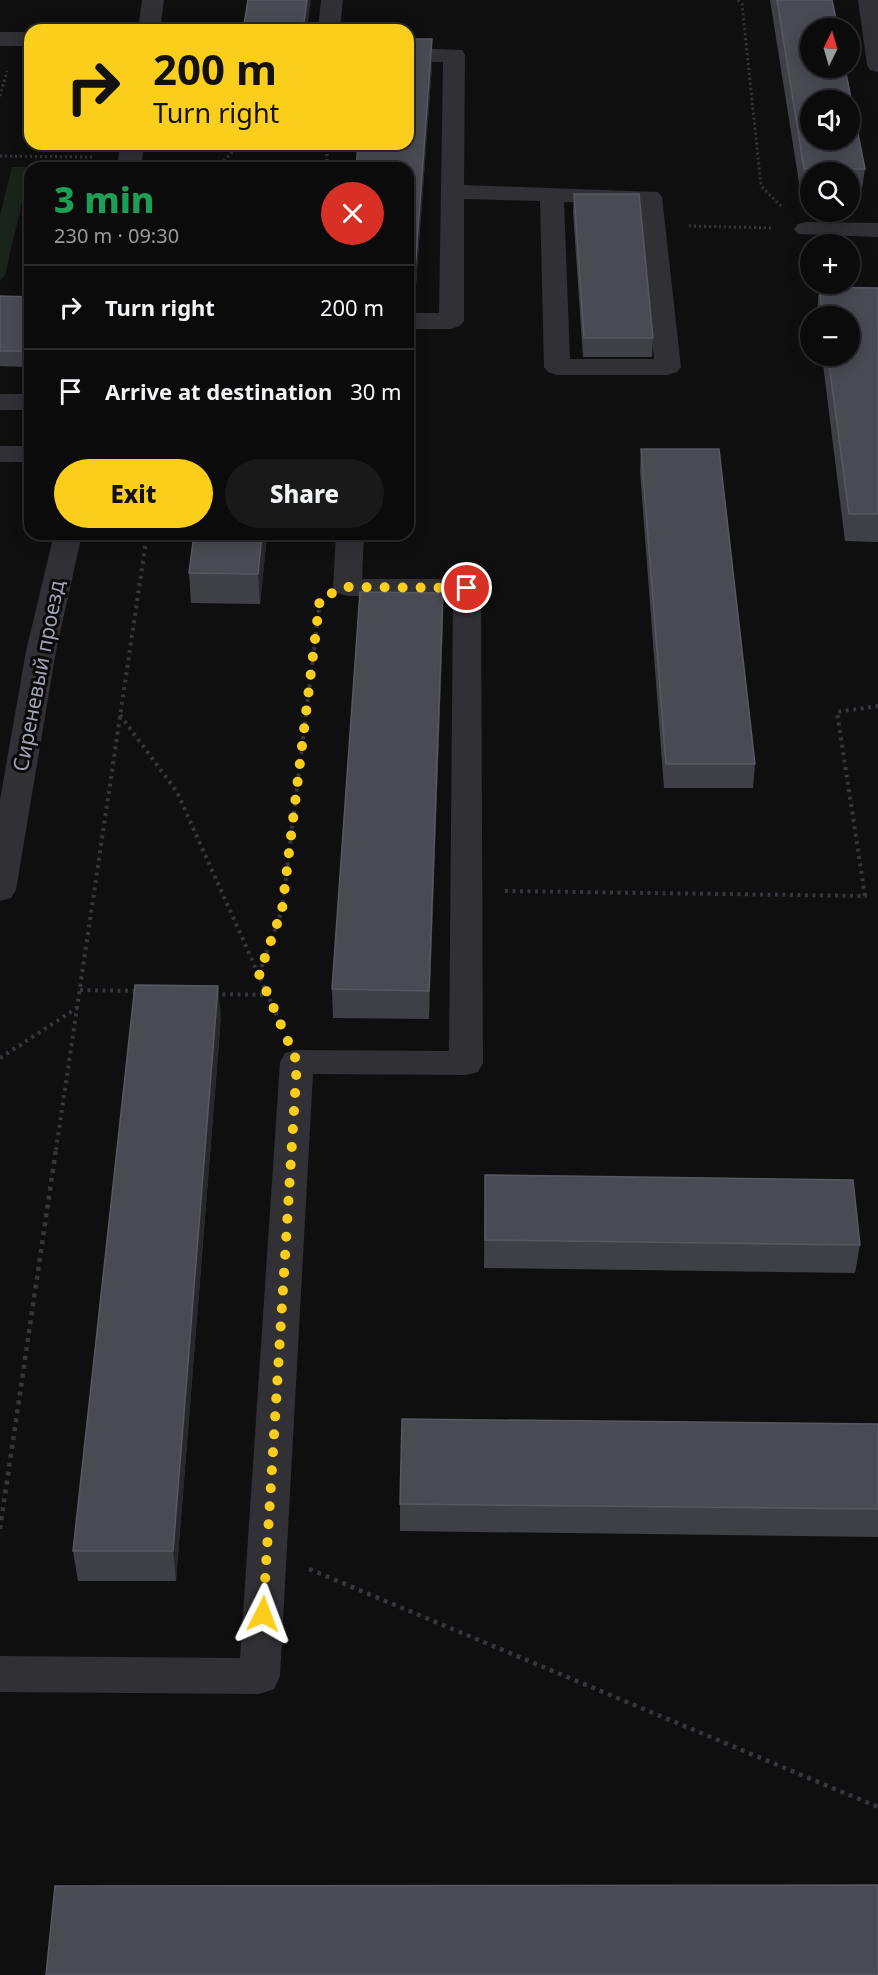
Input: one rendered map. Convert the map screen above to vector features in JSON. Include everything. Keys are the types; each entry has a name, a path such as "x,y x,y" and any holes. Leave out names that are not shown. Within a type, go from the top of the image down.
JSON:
{"street":[{"path":"150,24 153,0"},
{"path":"330,24 332,0"},
{"path":"870,0 878,65"},
{"path":"0,39 24,39"},
{"path":"414,55 454,55 451,321 414,321"},
{"path":"453,192 650,197 668,367 557,367 552,195"},
{"path":"806,230 878,230"},
{"path":"0,402 24,402"},
{"path":"0,454 24,454"},
{"name":"Сиреневый проезд","path":"0,890 40,651 67,540"},
{"path":"0,1674 259,1676 297,1062 466,1063 467,588 347,587 350,540"}],"path":[{"path":"738,0 742,4 761,186 806,230"},
{"path":"223,162 234,150"},
{"path":"0,156 130,156"},
{"path":"653,225 806,230"},
{"path":"0,1529 146,540"},
{"path":"259,974 282,910 320,598 347,587"},
{"path":"466,891 865,896 837,712 878,706"},
{"path":"120,716 177,792 297,1062"},
{"path":"80,990 150,992"},
{"path":"210,993 268,995"},
{"path":"0,1058 77,1008"},
{"path":"267,1552 878,1807"}],"shaded area":[{"path":"12,167 24,167 24,194 5,275 0,281 0,215"}],"building":[{"path":"248,0 307,0 304,24 244,24"},
{"path":"777,0 832,0 836,18 800,18 800,78 847,78 849,90 800,90 800,144"},
{"path":"414,39 432,39 415,271 414,162 356,162 358,150 414,150"},
{"path":"860,144 865,169 860,169 860,162 803,162 801,150 860,150"},
{"path":"574,194 639,194 653,338 584,338"},
{"path":"860,288 878,288 878,514 849,514 829,366 860,366 860,306 822,306 820,294 860,294"},
{"path":"0,296 24,297 23,351 0,351"},
{"path":"641,449 719,449 755,764 666,764"},
{"path":"193,540 261,540 258,574 189,573"},
{"path":"360,592 443,593 429,991 332,989"},
{"path":"135,985 218,986 173,1551 73,1551"},
{"path":"485,1175 853,1180 860,1245 485,1240"},
{"path":"402,1419 878,1424 878,1509 400,1504"},
{"path":"878,1885 878,1975 46,1975 55,1886"}],"route":[{"path":"263,1614 297,1062 259,974 282,910 320,598 347,587 467,588"}]}
